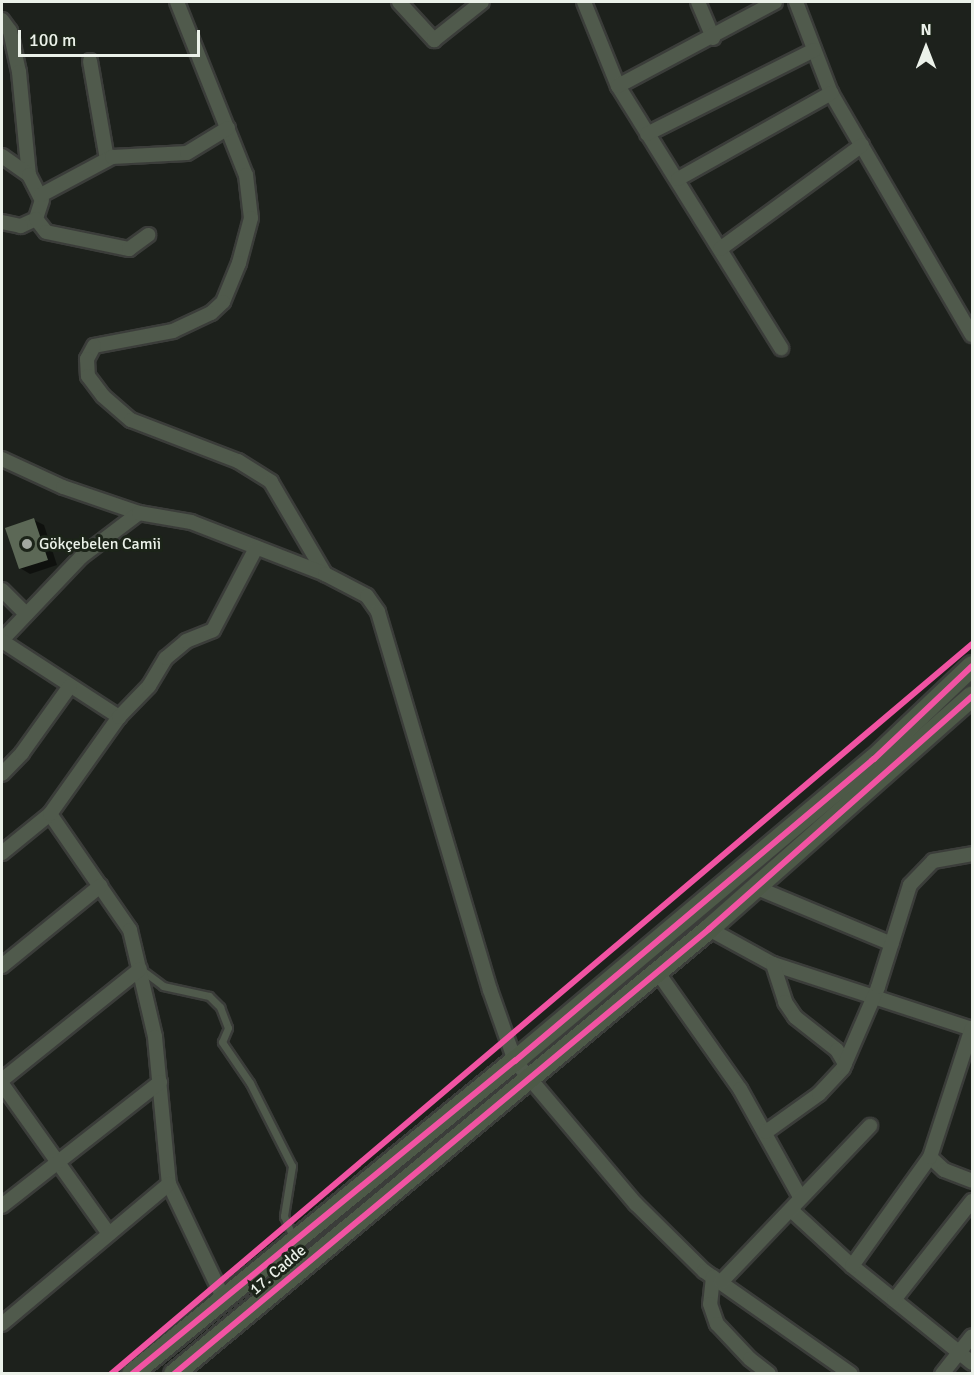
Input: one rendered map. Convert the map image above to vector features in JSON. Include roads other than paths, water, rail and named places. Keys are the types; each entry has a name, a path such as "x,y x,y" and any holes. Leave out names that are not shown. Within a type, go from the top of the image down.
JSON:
{"street":[{"path":"177,2 246,175 251,218 239,264 223,302 212,313 173,331 94,346 87,359 88,376 103,396 131,420 238,461 271,482 325,574"},
{"path":"399,2 434,40 475,4"},
{"path":"584,2 618,86 678,179 781,348"},
{"path":"698,2 713,38"},
{"path":"618,86 713,38 775,2"},
{"path":"796,2 831,93 972,335"},
{"path":"2,20 10,31 19,72 29,175"},
{"path":"647,134 814,50"},
{"path":"90,61 107,159"},
{"path":"678,179 831,93"},
{"path":"41,195 107,159 187,153 228,128"},
{"path":"720,249 862,144"},
{"path":"2,156 29,175 41,195 36,219 45,232 129,249 148,236"},
{"path":"2,222 21,226 36,219"},
{"path":"2,459 63,487 139,513 191,522 325,574 367,596 378,612 490,990 515,1061 636,1204 717,1280 851,1374"},
{"path":"119,717 2,641 81,556 139,513"},
{"path":"2,853 50,814 119,717 149,686 166,658 186,641 213,630 256,548"},
{"path":"2,590 26,614"},
{"name":"17. Cadde","path":"132,1374 223,1297 515,1061 874,759 972,666"},
{"path":"2,774 21,753 70,686"},
{"name":"17. Cadde","path":"174,1374 529,1080 656,970 709,929 972,696"},
{"path":"50,814 130,930 140,969 160,1082 169,1184 223,1297"},
{"path":"766,1132 819,1094 845,1064 875,995 910,885 933,861 972,854"},
{"path":"2,966 100,886"},
{"path":"755,887 892,944"},
{"path":"709,929 773,964 972,1028 930,1157 852,1266"},
{"path":"773,964 785,1002 795,1017 837,1050 845,1064"},
{"path":"109,1234 2,1082 140,969"},
{"path":"656,970 766,1132 800,1197"},
{"path":"2,1206 160,1082"},
{"path":"769,1374 750,1359 717,1324 710,1304 717,1280 791,1210 800,1197 870,1126"},
{"path":"930,1157 944,1170 972,1181"},
{"path":"2,1324 169,1184"},
{"path":"894,1300 972,1201"},
{"path":"791,1210 852,1266 972,1364"},
{"path":"942,1374 972,1336"}],"lane":[{"path":"140,969 163,986 209,996 220,1007 228,1028 222,1042 250,1083 292,1166 284,1216 294,1239"}],"place":[{"name":"Gökçebelen Camii","path":"27,544"}]}
